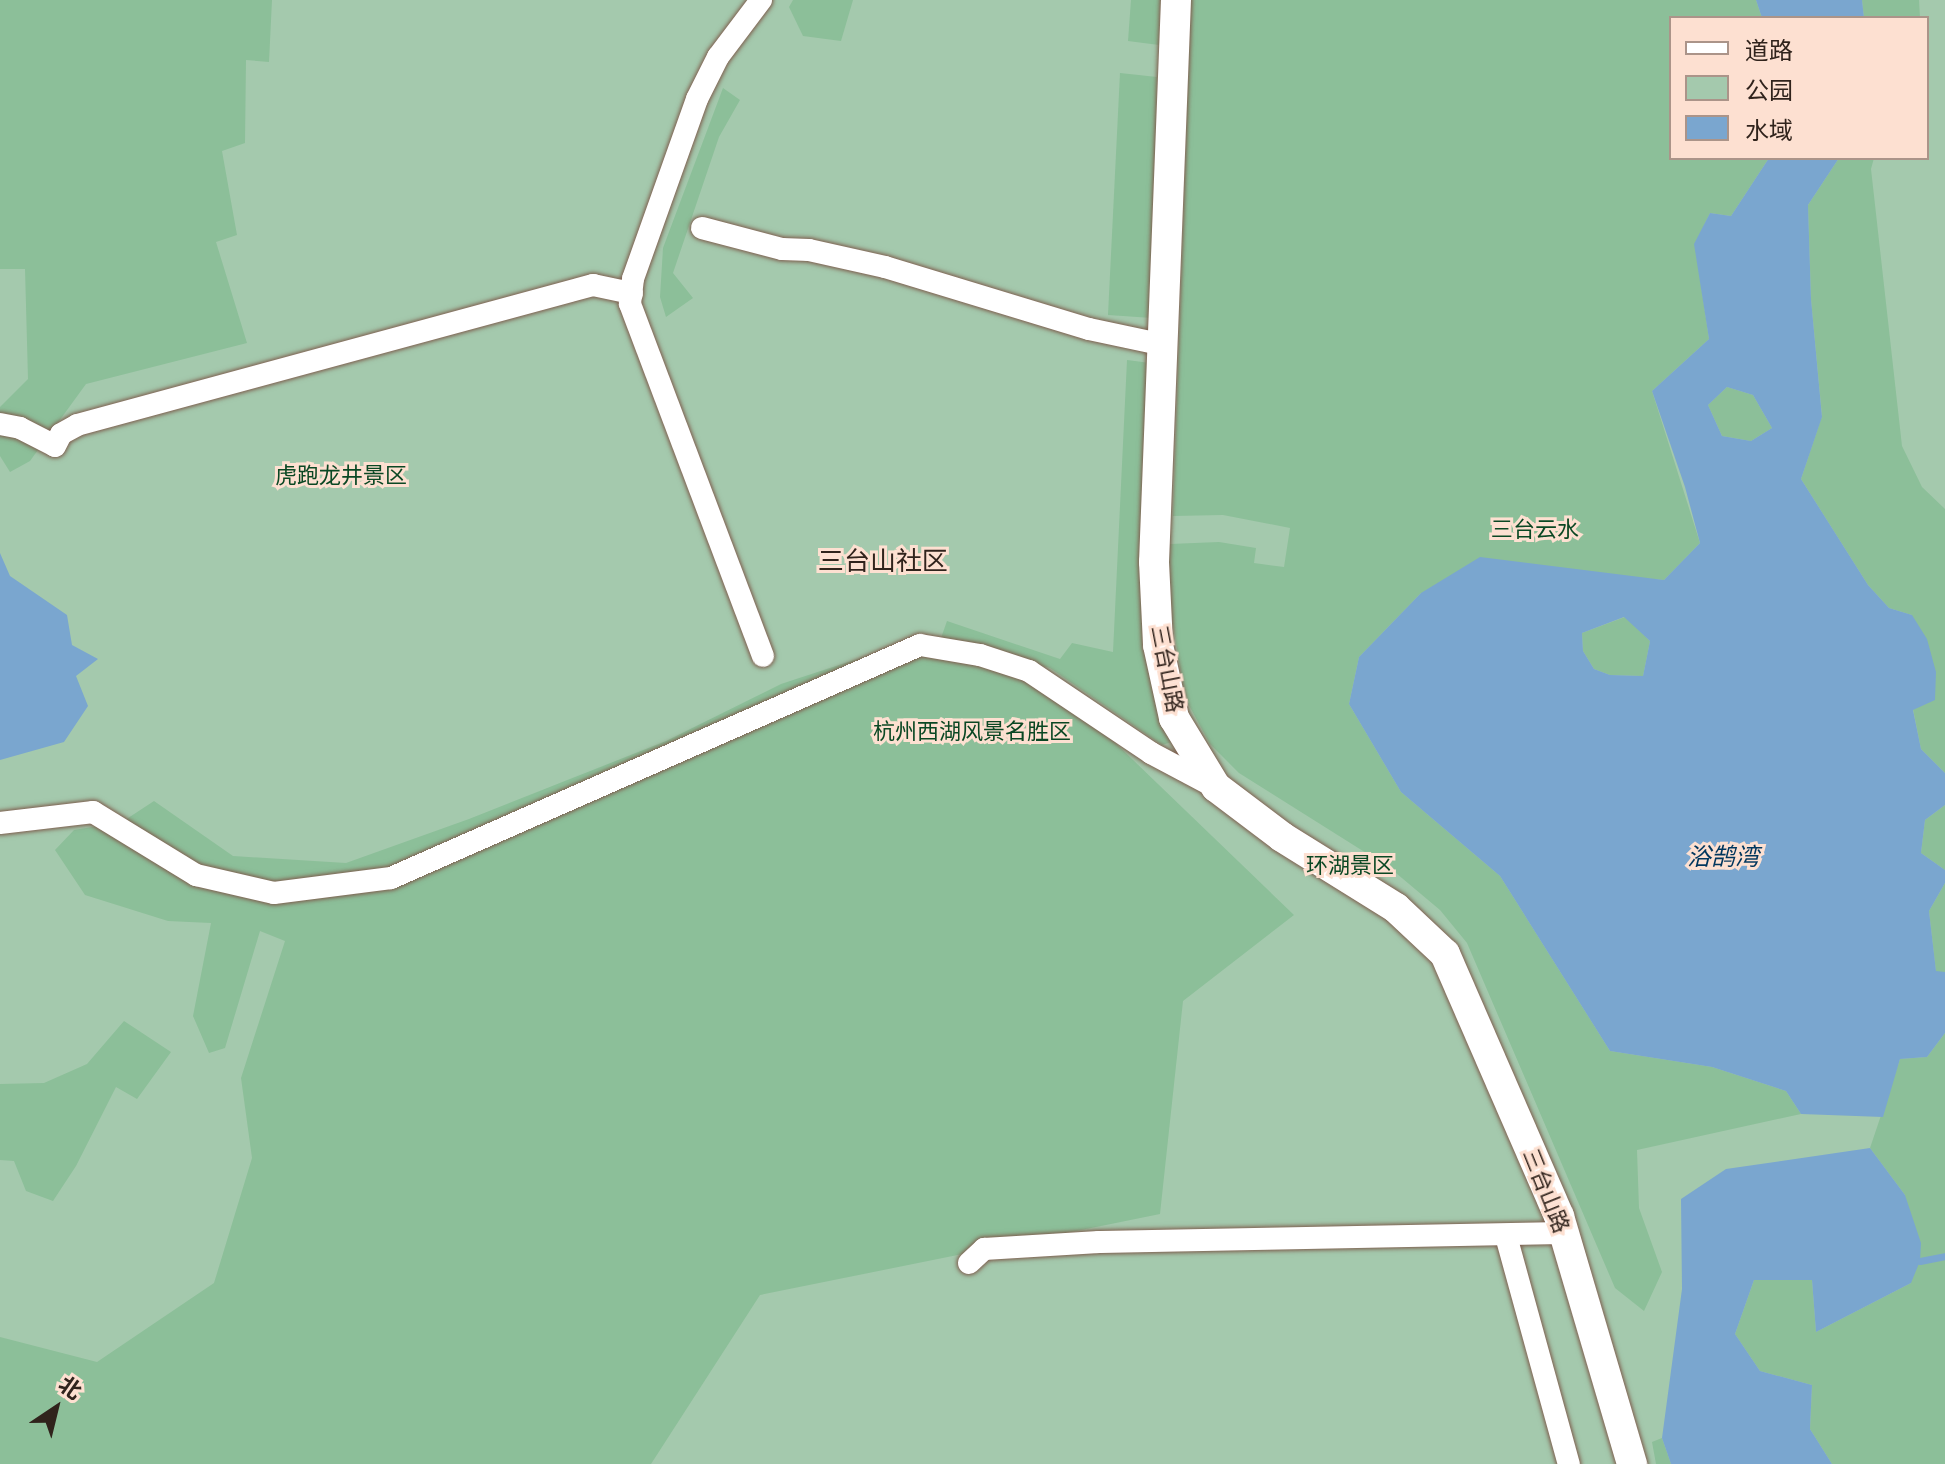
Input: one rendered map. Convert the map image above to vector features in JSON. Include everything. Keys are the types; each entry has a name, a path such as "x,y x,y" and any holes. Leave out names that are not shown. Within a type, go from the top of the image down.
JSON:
{"street":[{"path":"761,0 718,57 697,99 658,205 630,304 763,656"},
{"name":"三台山路","path":"1176,0 1154,562 1158,645 1174,718 1216,787 1282,837 1396,908 1445,954 1564,1233 1632,1464"},
{"path":"702,228 782,249 809,250 885,267 1089,329 1164,345"},
{"path":"0,424 20,428 55,446 61,434 77,425 593,285 632,293"},
{"path":"0,823 93,812 196,875 274,893 391,878 920,645 980,655 1029,671 1151,753 1216,787"},
{"path":"969,1263 984,1249 1099,1242 1564,1233"},
{"path":"1506,1236 1569,1464"}],"green space":[{"name":"环湖景区","path":"0,0 1945,0 1945,1464 0,1464"},
{"path":"0,0 272,0 269,62 246,60 245,143 222,151 237,235 216,242 247,343 86,384 30,461 10,472 0,456 0,407 28,379 25,269 0,269"},
{"path":"793,0 853,0 841,41 803,36 789,7"},
{"path":"1131,0 1160,0 1159,45 1128,41"},
{"name":"三台云水","path":"1191,0 1756,0 1761,16 1669,16 1669,160 1768,160 1731,216 1710,213 1695,244 1709,339 1652,391 1700,543 1664,580 1585,573 1421,593 1359,657 1349,704 1401,792 1500,876 1610,1051 1712,1067 1786,1091 1801,1114 1637,1150 1639,1208 1662,1272 1644,1311 1615,1288 1467,943 1440,910 1390,868 1239,773 1210,744 1185,698 1167,587 1170,544 1219,542 1256,548 1254,563 1284,567 1290,528 1223,515 1173,516"},
{"path":"1862,0 1919,0 1920,16 1864,16"},
{"path":"1120,73 1157,77 1152,318 1108,315"},
{"path":"723,88 740,100 719,137 673,273 693,298 666,317 660,297 663,248"},
{"path":"1838,160 1873,160 1871,169 1902,446 1922,487 1945,509 1945,773 1921,749 1913,709 1912,615 1889,608 1868,585 1801,479 1822,416 1811,299 1808,205"},
{"path":"1127,360 1150,363 1142,647 1172,742 1162,745 1050,668 941,638 947,621 1060,659 1072,643 1113,652"},
{"path":"1727,387 1753,395 1772,428 1751,441 1722,436 1708,405"},
{"path":"1625,617 1650,641 1643,676 1610,675 1594,669 1583,651 1582,633"},
{"name":"杭州西湖风景名胜区","path":"891,648 1051,681 1294,915 1183,1001 1160,1214 760,1295 651,1464 0,1464 0,1337 97,1362 214,1283 252,1158 241,1078 285,941 260,931 225,1048 209,1053 193,1016 211,923 168,921 85,895 55,850 74,830 122,822 154,801 233,856 346,863 469,819 666,741 781,684"},
{"path":"1945,805 1945,870 1921,853 1925,820"},
{"path":"1945,883 1945,972 1936,972 1929,911"},
{"path":"124,1021 171,1052 137,1099 116,1087 76,1166 53,1201 26,1191 14,1161 0,1160 0,1084 44,1083 87,1064"},
{"path":"1945,1033 1945,1464 1832,1464 1810,1429 1812,1385 1760,1371 1735,1334 1754,1280 1812,1280 1816,1332 1911,1283 1905,1195 1870,1148 1900,1059 1927,1057"},
{"path":"1662,1438 1671,1464 1656,1464 1652,1442"}],"water":[{"path":"1756,0 1862,0 1864,16 1761,16"},
{"name":"浴鹄湾","path":"1768,160 1838,160 1808,205 1811,299 1822,417 1801,479 1868,585 1889,608 1912,615 1927,639 1936,672 1935,700 1913,710 1921,749 1945,773 1945,805 1925,820 1921,853 1945,870 1945,883 1929,911 1936,971 1945,972 1945,1033 1927,1057 1900,1059 1883,1117 1801,1114 1786,1091 1712,1067 1610,1051 1500,876 1401,792 1349,704 1359,657 1421,593 1480,557 1664,580 1700,543 1685,487 1652,391 1709,339 1694,244 1710,213 1731,216","holes":["1727,387 1753,395 1772,428 1751,441 1722,436 1708,405","1624,617 1650,641 1643,676 1610,675 1594,669 1583,651 1582,633"]},
{"path":"0,553 10,576 67,615 72,645 98,659 76,676 88,706 64,742 0,760"},
{"path":"1870,1148 1905,1195 1921,1243 1920,1261 1911,1283 1816,1332 1812,1280 1754,1280 1735,1334 1760,1371 1812,1385 1810,1429 1832,1464 1671,1464 1662,1438 1682,1289 1681,1199 1726,1169"}],"waterway":[{"path":"1920,1261 1945,1256"}],"district":[{"name":"三台山社区","path":"883,562"}],"park label":[{"name":"虎跑龙井景区","path":"341,476"}]}
